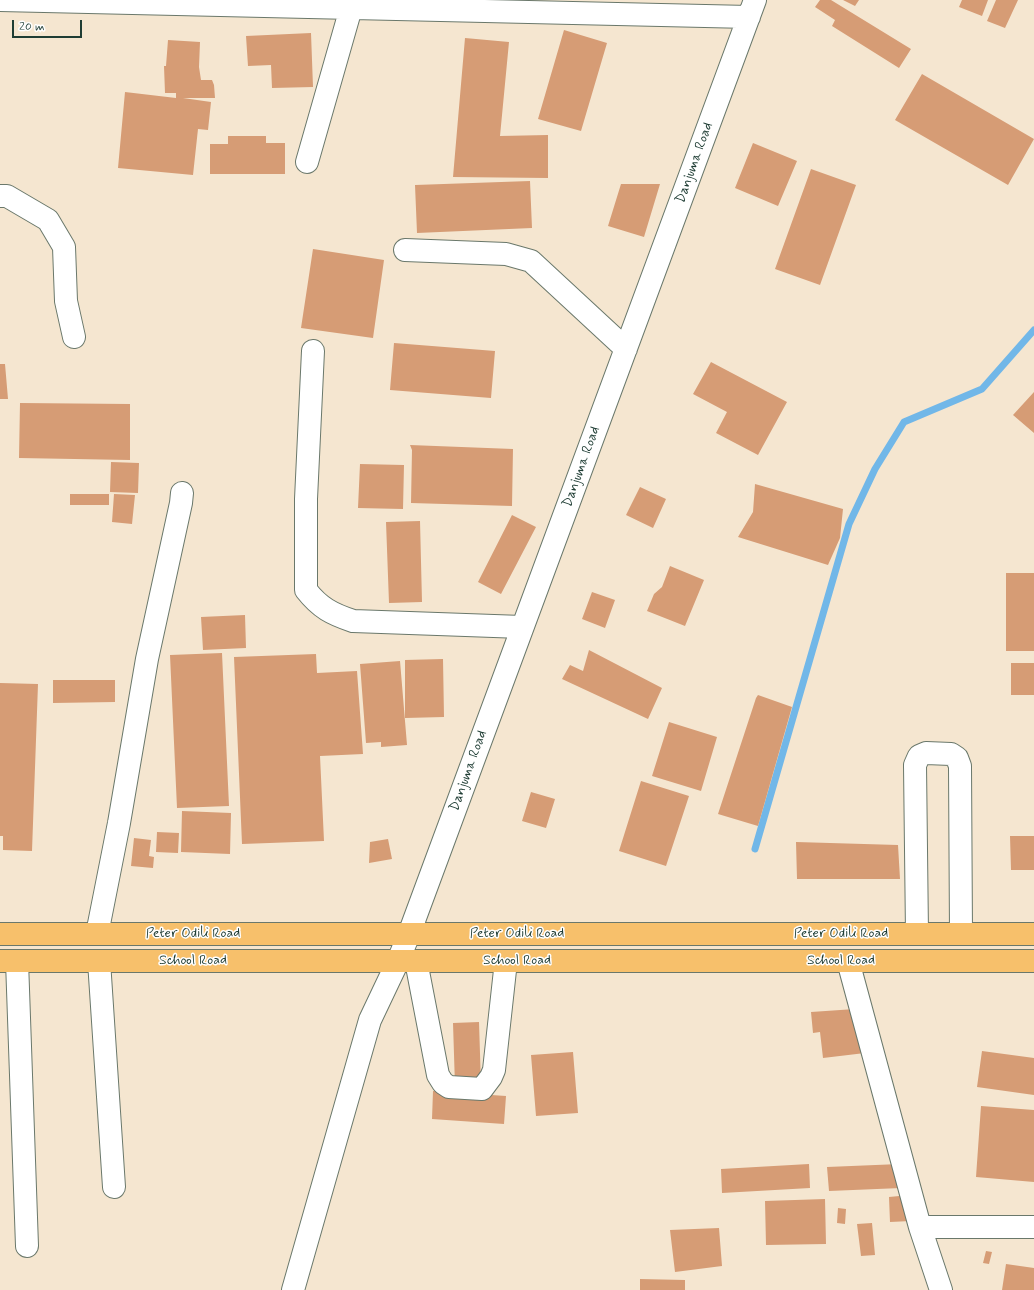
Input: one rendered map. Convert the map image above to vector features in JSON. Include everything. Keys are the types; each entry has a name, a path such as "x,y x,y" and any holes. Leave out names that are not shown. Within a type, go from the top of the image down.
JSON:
{"main road":[{"name":"Peter Odili Road","path":"0,934 1034,934"},
{"name":"School Road","path":"9,961 1034,962"}],"street":[{"path":"0,0 326,4 351,8 752,9"},
{"path":"307,162 351,8"},
{"name":"Danjuma Road","path":"293,1290 370,1020 407,961 409,934 752,9"},
{"path":"0,196 7,196 48,220 64,247 66,301 74,337"},
{"path":"406,250 506,254 531,261 626,349"},
{"path":"313,351 306,499 306,590 313,600 323,608 353,621 522,627"},
{"path":"97,934 119,823 147,659 182,493"},
{"path":"917,934 915,765 919,756 926,753 951,754 957,758 960,766 961,934"},
{"path":"9,961 27,1246"},
{"path":"407,961 438,1074 442,1083 449,1087 482,1089 491,1077 494,1070 506,961"},
{"path":"848,961 920,1227 941,1290"},
{"path":"99,962 114,1186"},
{"path":"920,1227 1034,1227"}],"building":[{"path":"820,0 831,0 911,49 899,68 832,26 835,20 815,7"},
{"path":"843,0 859,0 855,6"},
{"path":"962,0 988,0 982,16 959,7"},
{"path":"996,0 1018,0 1005,28 987,21"},
{"path":"564,30 607,43 581,131 538,119"},
{"path":"311,33 313,87 272,88 271,65 248,66 246,36"},
{"path":"465,38 509,42 500,136 548,135 548,178 453,177"},
{"path":"168,40 200,42 199,67 201,80 212,80 214,85 215,98 183,98 211,102 208,130 198,129 193,175 118,168 125,92 176,98 176,93 165,93 164,66 166,66"},
{"path":"922,74 1034,139 1008,185 895,120"},
{"path":"228,136 266,136 266,143 285,143 285,174 210,174 210,144 228,144"},
{"path":"753,143 797,161 778,206 735,188"},
{"path":"811,169 856,185 820,285 775,269"},
{"path":"530,181 532,228 417,233 415,185"},
{"path":"621,184 660,184 644,237 608,226"},
{"path":"313,249 384,260 373,338 301,328"},
{"path":"394,343 495,351 491,398 390,390"},
{"path":"711,362 787,402 758,455 716,433 727,412 693,394"},
{"path":"0,364 5,364 8,399 0,399"},
{"path":"1034,392 1034,433 1013,415"},
{"path":"20,403 130,404 130,460 19,458"},
{"path":"410,445 513,449 512,506 411,503 412,450"},
{"path":"111,462 139,463 138,493 110,492"},
{"path":"360,464 404,465 403,509 358,508"},
{"path":"755,484 843,509 840,538 828,565 738,537 753,512"},
{"path":"640,487 666,499 653,528 626,515"},
{"path":"70,494 109,494 109,505 70,505"},
{"path":"114,494 135,495 132,524 112,522"},
{"path":"512,515 536,527 501,594 478,582"},
{"path":"420,521 422,602 389,603 386,522"},
{"path":"670,566 704,580 685,626 647,611 654,594 662,587"},
{"path":"1006,573 1034,573 1034,651 1006,651"},
{"path":"592,592 615,600 605,628 582,619"},
{"path":"245,615 246,648 203,650 201,617"},
{"path":"589,650 662,688 648,719 562,679 570,665 583,671"},
{"path":"222,653 229,806 177,808 170,655"},
{"path":"316,654 317,673 357,671 363,754 320,756 324,841 242,844 234,657"},
{"path":"443,659 444,717 405,718 405,660"},
{"path":"400,661 407,745 381,747 381,742 366,743 360,664"},
{"path":"1011,663 1034,663 1034,695 1011,695"},
{"path":"53,680 115,680 115,702 53,703"},
{"path":"0,683 38,684 32,851 3,850 3,836 0,836"},
{"path":"758,695 792,707 758,826 718,814"},
{"path":"669,722 717,737 701,791 652,776"},
{"path":"641,781 689,796 666,866 619,851"},
{"path":"531,792 555,799 546,828 522,821"},
{"path":"182,811 231,813 230,854 181,852"},
{"path":"157,832 179,833 178,853 156,852"},
{"path":"1010,836 1034,836 1034,870 1011,870"},
{"path":"134,838 151,840 149,856 154,857 153,868 131,866"},
{"path":"388,839 392,859 369,863 370,842"},
{"path":"796,842 898,845 900,879 797,879"},
{"path":"855,1009 865,1053 823,1058 820,1032 813,1033 811,1012"},
{"path":"479,1022 481,1085 455,1086 453,1023"},
{"path":"982,1051 1034,1058 1034,1095 977,1087"},
{"path":"573,1052 578,1113 536,1116 531,1055"},
{"path":"433,1091 506,1096 504,1124 432,1119"},
{"path":"981,1106 1034,1110 1034,1182 976,1177"},
{"path":"809,1164 810,1188 722,1193 721,1169"},
{"path":"900,1164 901,1188 829,1191 827,1167"},
{"path":"910,1195 911,1221 890,1222 889,1197"},
{"path":"825,1199 826,1244 766,1245 765,1201"},
{"path":"838,1208 846,1209 845,1224 837,1223"},
{"path":"872,1223 875,1255 861,1256 857,1224"},
{"path":"719,1228 722,1266 675,1272 670,1230"},
{"path":"986,1251 992,1252 989,1264 983,1263"},
{"path":"1006,1264 1034,1268 1034,1290 1002,1290"},
{"path":"640,1279 685,1280 685,1290 640,1290"}],"waterway":[{"path":"755,849 849,524 875,469 904,422 982,389 1034,330"}]}
